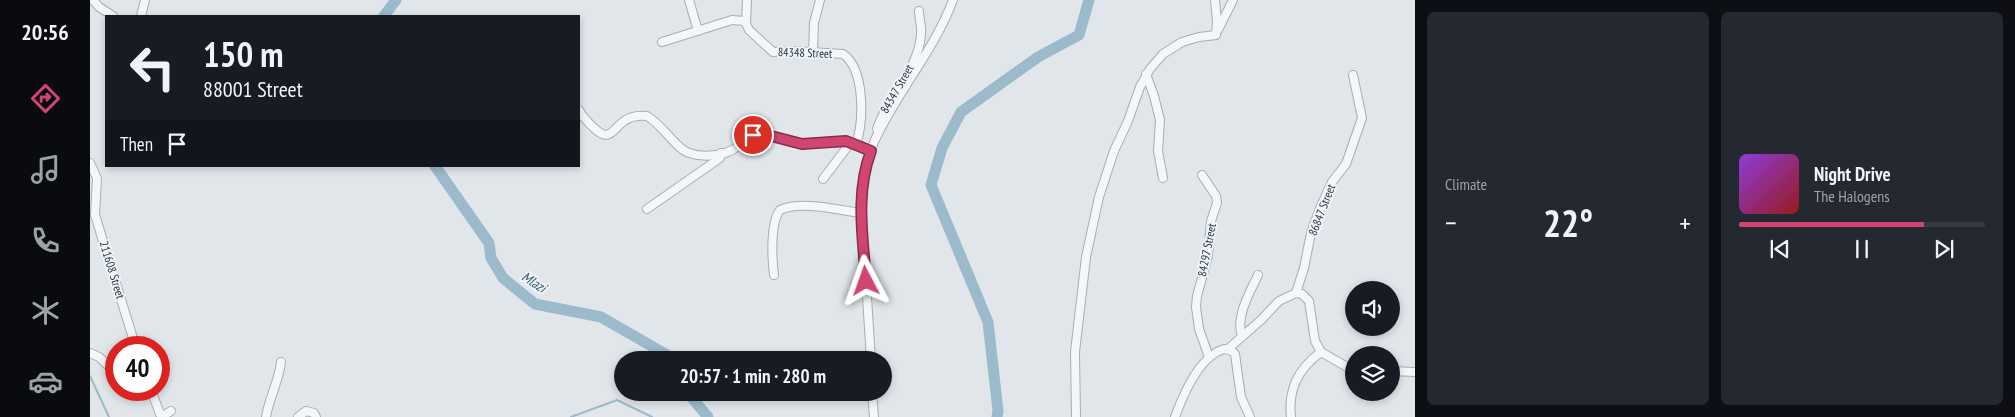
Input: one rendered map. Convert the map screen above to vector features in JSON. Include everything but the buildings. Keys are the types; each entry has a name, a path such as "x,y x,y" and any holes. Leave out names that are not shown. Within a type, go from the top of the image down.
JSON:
{"street":[{"path":"93,0 99,7 111,15"},
{"path":"141,15 144,0"},
{"path":"689,0 698,31"},
{"path":"662,42 732,20 742,20 746,23 747,0"},
{"path":"813,52 814,23 820,0"},
{"path":"580,112 585,120 604,134 612,133 625,120 634,116 647,116 666,130 679,147 688,153 721,154 737,147 753,135 760,134 802,144 836,140 872,147 942,26 953,0"},
{"path":"1214,0 1217,32"},
{"path":"1076,417 1074,352 1086,258 1104,179 1114,151 1146,74 1163,54 1173,47 1190,39 1216,35 1233,0"},
{"name":"84347 Street","path":"870,351 860,213 864,180 881,116 915,57 921,34 919,11"},
{"name":"84348 Street","path":"746,23 753,35 773,52 843,54 849,58 854,67 862,112 861,127 856,144"},
{"path":"1146,74 1160,120 1158,151 1163,178"},
{"name":"86847 Street","path":"1296,293 1304,268 1311,233 1321,206 1332,182 1346,164 1362,118 1353,75"},
{"path":"823,179 856,144"},
{"path":"647,209 720,158 721,154"},
{"name":"211608 Street","path":"90,164 97,178 95,215 132,336"},
{"name":"84297 Street","path":"1202,175 1216,196 1217,203 1211,221 1208,256 1197,296 1196,307 1199,329 1209,357"},
{"path":"774,275 774,230 780,210 790,207 811,207 860,213"},
{"path":"1242,336 1240,326 1243,312 1258,276"},
{"path":"1175,417 1184,394 1209,357 1220,350 1228,349 1279,301 1296,293 1302,294 1309,301 1315,341 1321,352 1345,366"},
{"path":"1228,349 1232,351 1236,359 1241,397 1250,417"},
{"path":"1291,417 1290,397 1294,385 1308,364 1321,352"},
{"path":"90,353 99,357 105,363"},
{"path":"266,417 270,398 279,376 281,362"},
{"path":"1400,371 1415,372"},
{"path":"155,401 160,414 163,416 171,411"},
{"path":"873,401 874,417"},
{"path":"298,417 306,411 314,413 316,417"}],"waterway":[{"name":"Mlazi","path":"385,15 396,0"},
{"path":"997,417 998,411 988,322 931,185 942,148 961,112 1038,57 1079,35 1089,0"},
{"name":"Mlazi","path":"436,167 489,243 491,258 503,278 535,304 601,317 660,351"},
{"path":"90,376 109,417"},
{"path":"571,417 617,400 652,417"},
{"name":"Mlazi","path":"695,401 708,417"}],"route":[{"path":"753,135 771,136 802,144 836,140 846,141 871,151 862,191 860,213 866,281"}]}
